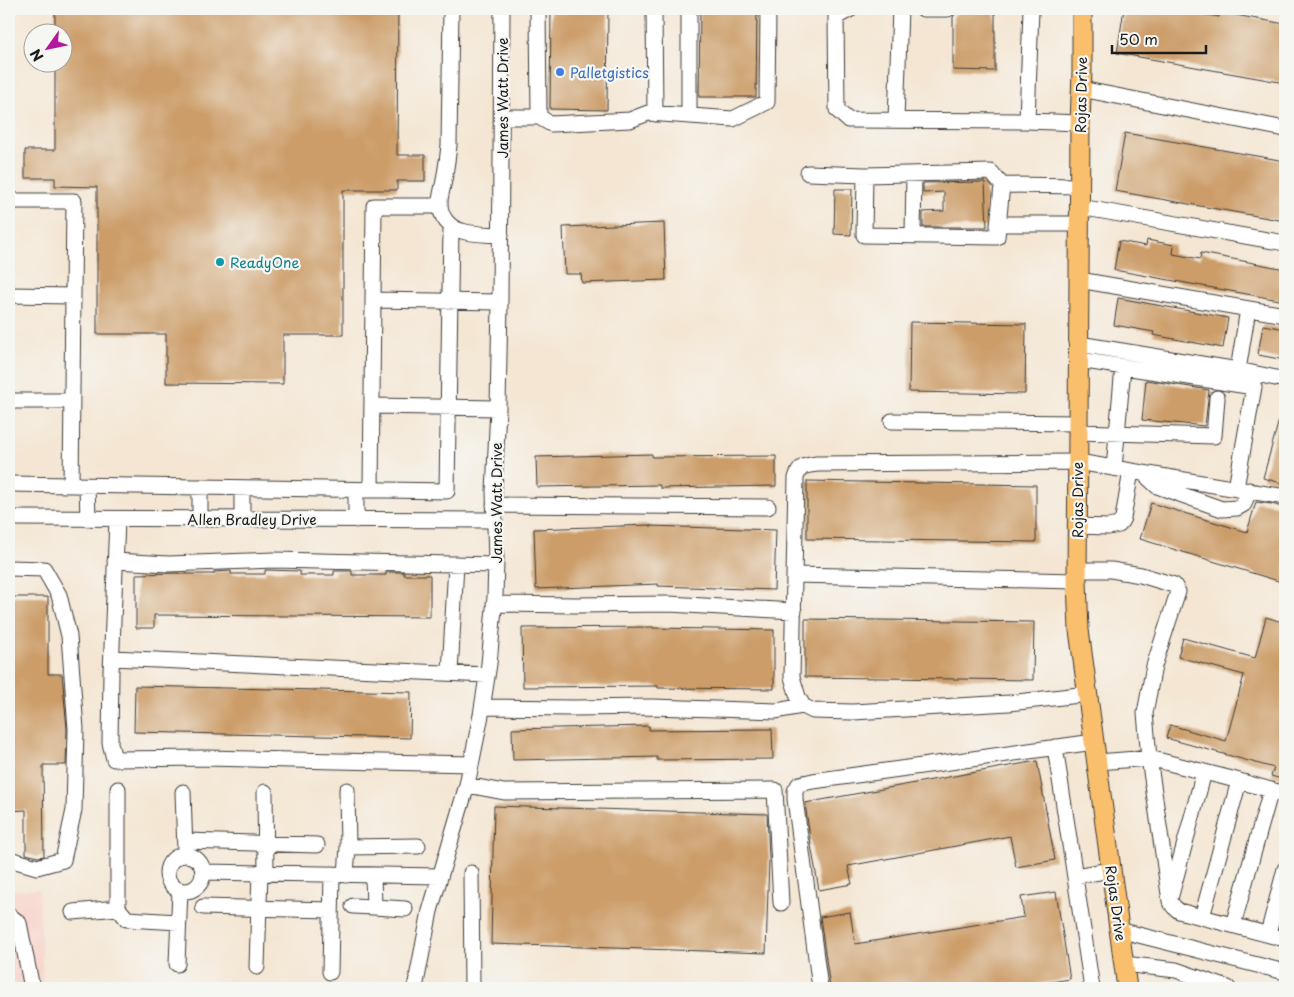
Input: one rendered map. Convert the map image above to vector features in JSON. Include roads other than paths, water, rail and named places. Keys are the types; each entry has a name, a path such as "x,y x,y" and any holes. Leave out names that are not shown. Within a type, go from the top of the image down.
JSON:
{"main road":[{"name":"Rojas Drive","path":"1082,9 1077,526 1079,630 1127,988"}],"street":[{"path":"451,9 449,145 440,206 444,220 451,227 473,234 501,235"},
{"name":"James Watt Drive","path":"415,988 430,911 467,785 483,707 494,604 496,565 494,505 501,235 502,9"},
{"path":"538,9 539,117"},
{"path":"654,9 655,114"},
{"path":"689,9 689,116"},
{"path":"502,117 539,117 550,124 630,120 648,113 733,119 767,102 768,9"},
{"path":"851,9 836,17 837,110 848,120 1080,122"},
{"path":"896,120 900,9"},
{"path":"923,9 948,9"},
{"path":"1027,121 1031,9"},
{"path":"1081,89 1285,129"},
{"path":"808,173 865,175 991,172 1002,185 997,237 864,235 865,175"},
{"path":"913,235 914,174"},
{"path":"1002,185 1080,186"},
{"path":"9,200 74,201 72,485"},
{"path":"356,520 364,490 372,406 374,206 440,206"},
{"path":"998,224 1080,215 1285,243"},
{"path":"9,484 447,491 451,227"},
{"path":"1079,280 1285,315"},
{"path":"9,295 73,296"},
{"path":"373,300 500,302"},
{"path":"1238,370 1248,309"},
{"path":"1079,352 1123,367 1254,387 1243,489 1244,504 1237,508 1222,510 1157,486 1137,472"},
{"path":"1079,352 1238,370 1285,380"},
{"path":"1114,468 1123,367"},
{"path":"892,421 1078,428 1117,433 1214,436 1217,398"},
{"path":"9,401 72,402"},
{"path":"372,406 498,408"},
{"path":"1088,694 1009,703 853,712 813,711 804,706 798,697 792,678 796,478 798,471 805,466 817,464 1078,462 1285,497"},
{"path":"1077,526 1108,527 1119,525 1123,518 1137,472"},
{"path":"87,486 88,519"},
{"path":"200,487 200,519"},
{"path":"242,488 242,519"},
{"path":"494,505 768,507"},
{"name":"Allen Bradley Drive","path":"9,518 494,520"},
{"path":"117,519 110,743 114,759 216,758 471,764"},
{"path":"116,561 169,564 274,560 496,565"},
{"path":"450,673 456,564"},
{"path":"9,568 44,569 59,594 69,636 76,729 74,810 63,860 37,867 9,859"},
{"path":"794,575 1077,576 1111,570 1141,575 1174,585 1178,592 1154,666 1145,713 1149,758 1170,901 1179,911 1285,939"},
{"path":"494,604 668,604 794,611"},
{"path":"112,658 487,675"},
{"path":"483,707 652,707 776,711 804,706"},
{"path":"820,988 795,799 795,791 800,784 1094,742"},
{"path":"1055,747 1092,988"},
{"path":"1098,762 1149,758 1278,792 1233,925"},
{"path":"1170,901 1204,772"},
{"path":"1202,917 1239,781"},
{"path":"467,785 504,792 775,790 781,903"},
{"path":"118,789 118,908 126,919 179,922"},
{"path":"330,972 331,910 339,874 348,847 347,790"},
{"path":"183,792 185,848 202,866 203,877 196,887 185,891 174,888 168,878 168,867 171,861 185,848 265,842 317,845"},
{"path":"257,967 258,908 265,842 265,792"},
{"path":"348,847 418,846"},
{"path":"1268,934 1285,869"},
{"path":"1075,876 1111,870"},
{"path":"203,872 440,876"},
{"path":"471,873 472,988"},
{"path":"373,875 374,907"},
{"path":"177,964 180,890"},
{"path":"203,906 331,910"},
{"path":"353,906 405,909"},
{"path":"73,912 118,908"},
{"path":"9,915 19,923 32,988"},
{"path":"1120,930 1285,972"},
{"path":"1124,964 1176,970 1228,988"}],"place":[{"name":"Palletgistics","path":"560,72"},
{"name":"ReadyOne","path":"220,262"}]}
